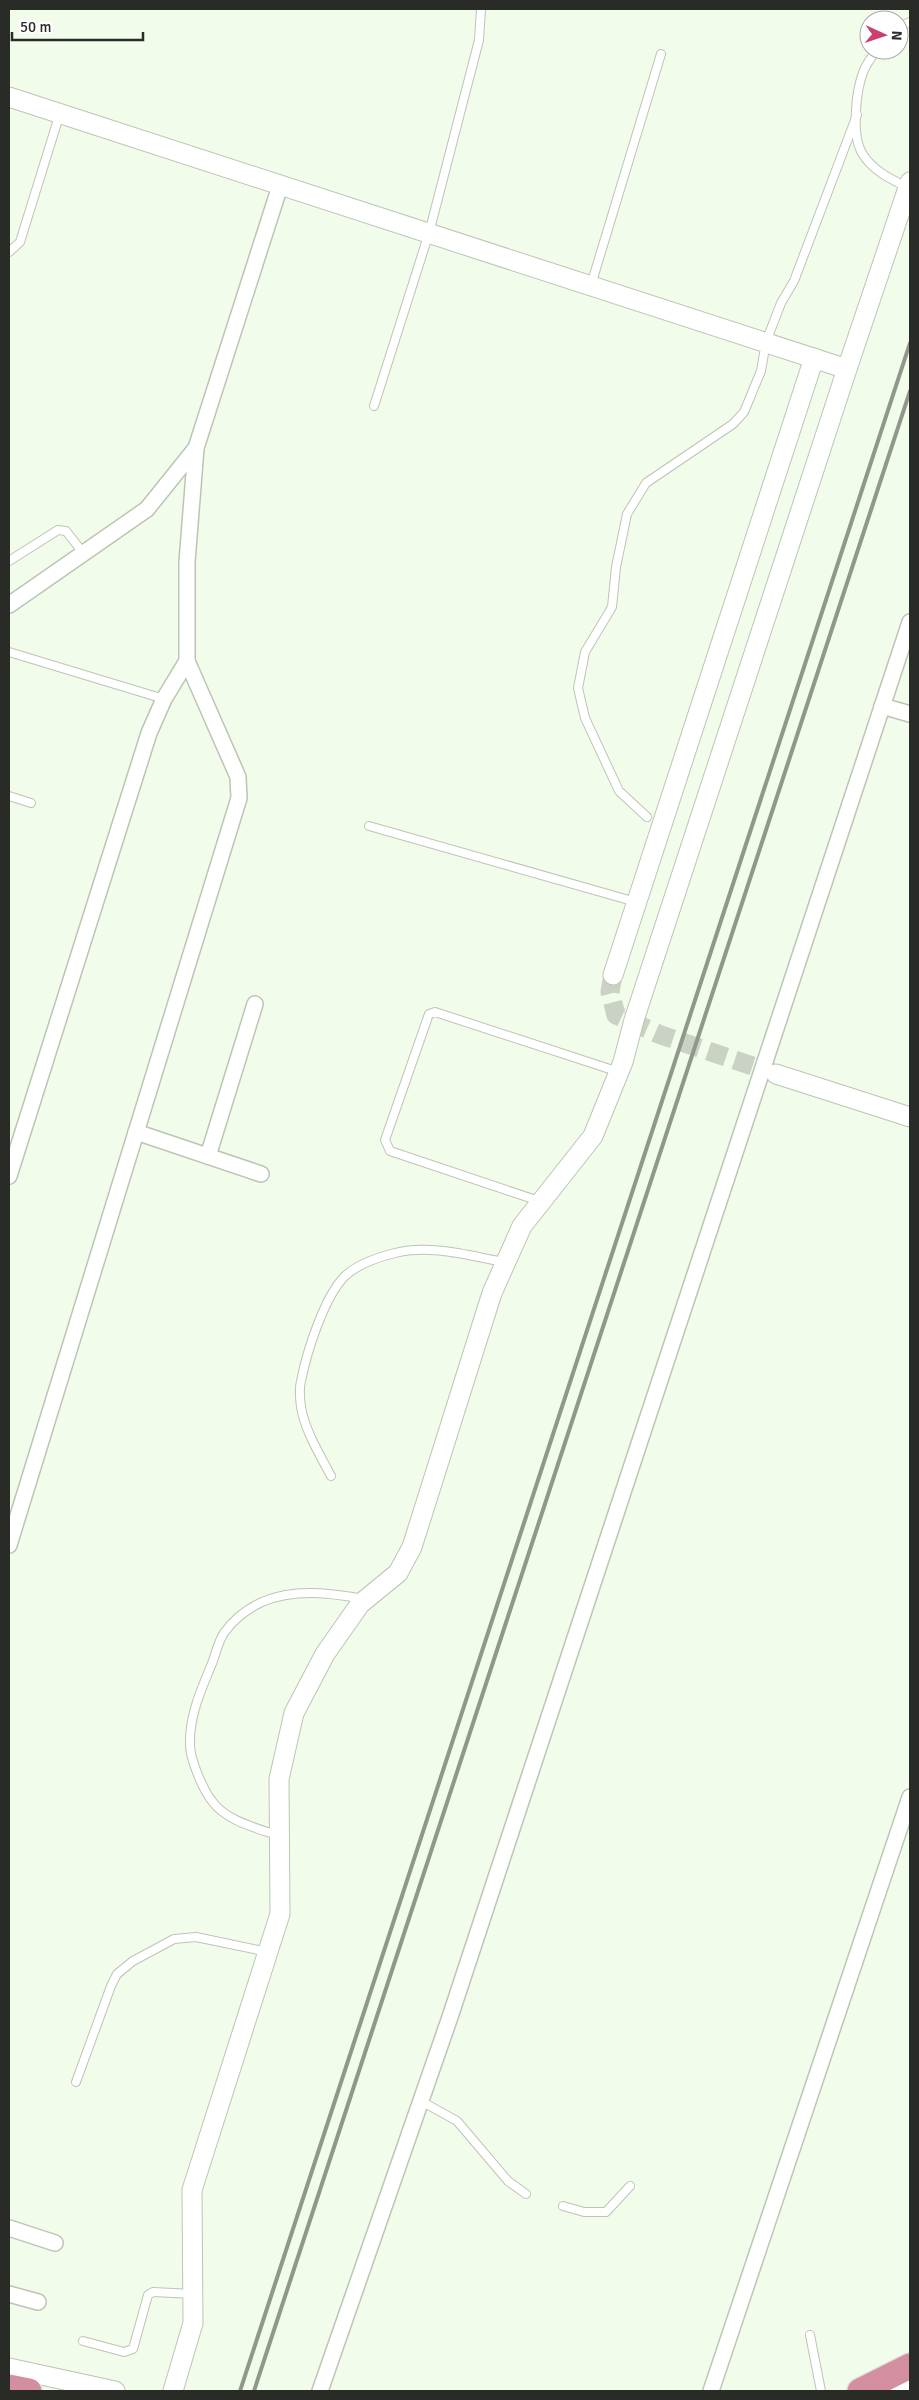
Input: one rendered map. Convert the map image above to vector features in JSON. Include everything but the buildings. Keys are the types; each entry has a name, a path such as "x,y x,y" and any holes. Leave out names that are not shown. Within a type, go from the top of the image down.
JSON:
{"highway":[{"path":"860,2391 910,2366"},
{"path":"9,2387 29,2391"}],"street":[{"path":"9,97 847,369"},
{"path":"173,2391 193,2323 192,2190 280,1914 280,1779 294,1713 325,1654 365,1600 398,1573 412,1547 492,1293 522,1226 592,1136 619,1072 847,369 909,185"},
{"path":"9,1545 239,798 238,777 186,661 187,562 196,448 280,186"},
{"path":"613,975 814,358"},
{"path":"9,604 84,554 147,508 196,448"},
{"path":"320,2391 421,2101 910,622"},
{"path":"9,1176 149,733 164,699 186,661"},
{"path":"882,706 910,714"},
{"path":"208,1156 255,1004"},
{"path":"776,1074 910,1117"},
{"path":"136,1132 261,1174"},
{"path":"711,2391 910,1797"},
{"path":"9,2228 55,2243"},
{"path":"9,2294 38,2302"},
{"path":"9,2368 115,2391"},
{"path":"899,2391 910,2387"}],"lane":[{"path":"374,406 429,233 480,40 481,9"},
{"path":"590,285 661,54"},
{"path":"870,60 864,71 855,131 862,152 875,168 890,179 909,185"},
{"path":"9,252 20,242 60,113"},
{"path":"647,817 619,790 585,718 578,688 585,652 612,607 616,566 627,514 646,483 733,424 744,412 761,371 766,342 781,304 794,281 857,115"},
{"path":"9,561 58,530 66,531 84,554"},
{"path":"9,652 164,699"},
{"path":"9,796 31,803"},
{"path":"369,826 636,902"},
{"path":"541,1202 390,1151 386,1145 386,1140 429,1014 435,1012 619,1072"},
{"path":"331,1476 309,1432 301,1408 300,1382 322,1316 333,1291 346,1275 373,1260 397,1252 430,1250 506,1262"},
{"path":"281,1836 242,1822 224,1813 212,1802 202,1783 190,1748 193,1714 223,1634 237,1616 263,1602 292,1594 315,1593 365,1600"},
{"path":"76,2082 111,1986 117,1974 133,1961 174,1939 196,1938 268,1952"},
{"path":"421,2101 456,2121 508,2181 526,2194"},
{"path":"563,2206 584,2212 606,2212 630,2186"},
{"path":"83,2341 124,2352 130,2351 133,2349 148,2295 152,2292 192,2294"},
{"path":"810,2335 821,2391"}],"tunnel":[{"path":"613,975 610,992 616,1015 661,1035 776,1074"}],"railway":[{"path":"240,2391 910,343"},
{"path":"254,2391 910,391"}]}
